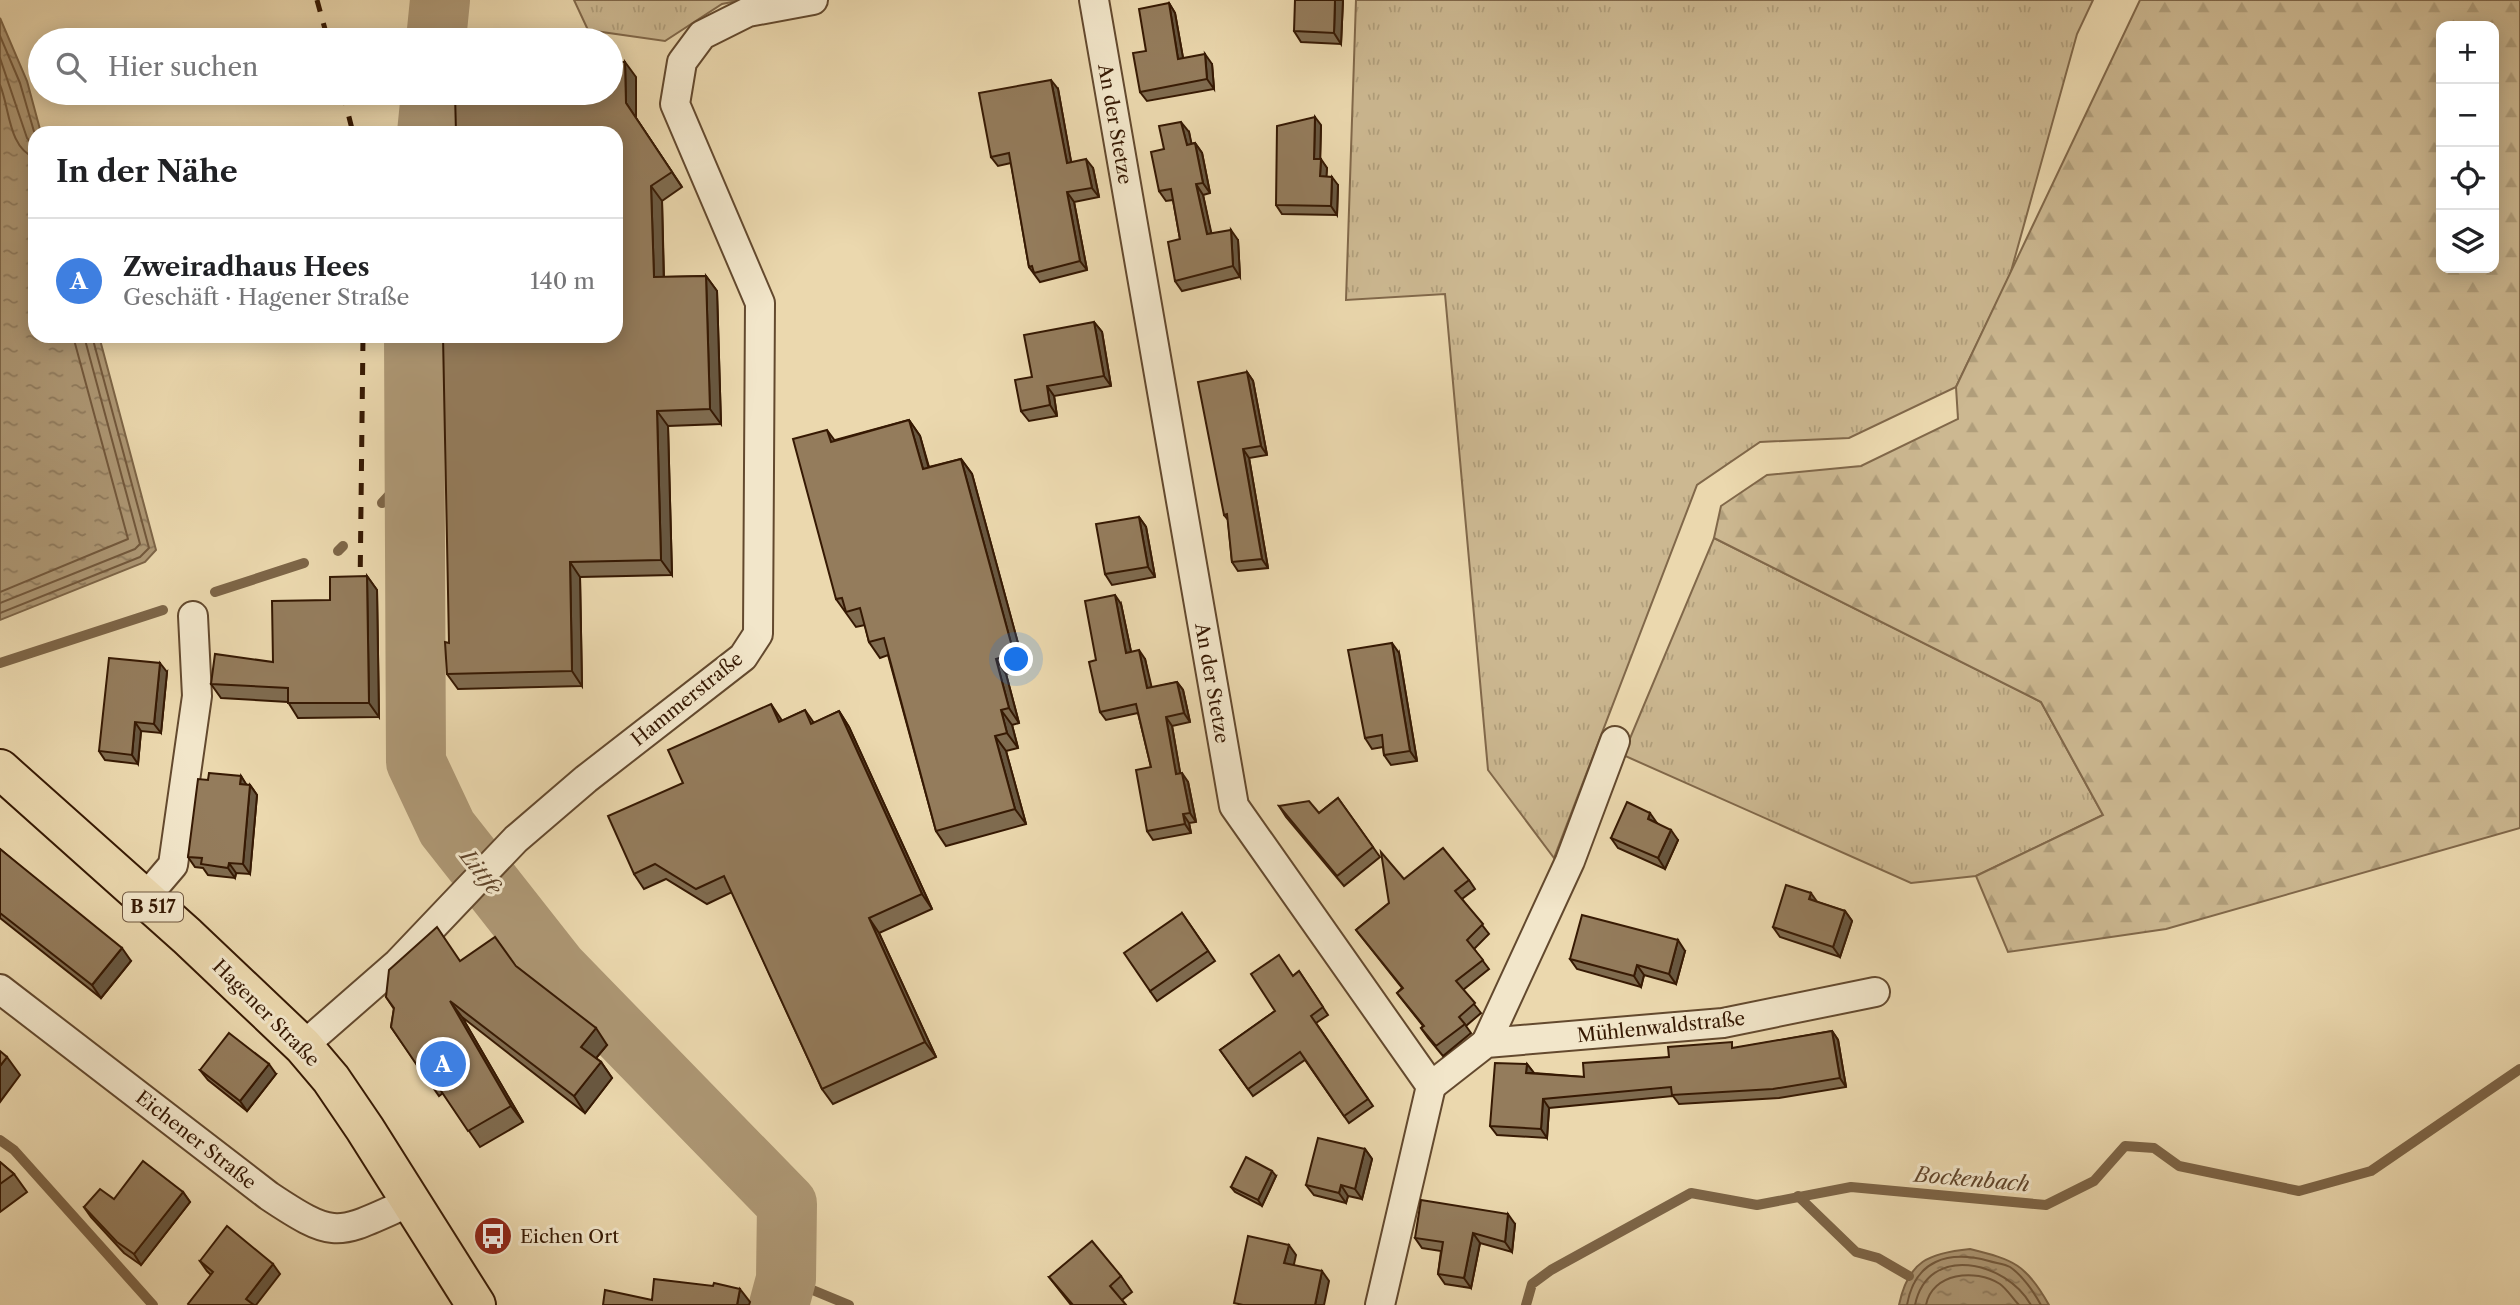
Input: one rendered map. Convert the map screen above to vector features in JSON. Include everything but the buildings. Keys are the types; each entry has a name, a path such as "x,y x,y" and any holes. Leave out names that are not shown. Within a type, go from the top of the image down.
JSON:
{"main road":[{"name":"Hagener Straße","path":"0,769 251,995 303,1046 359,1119 476,1305"}],"street":[{"name":"Hammerstraße","path":"303,1046 398,963 516,839 586,779 743,657 758,634 760,303 675,104 682,62 702,35 748,12 813,0"},
{"name":"An der Stetze","path":"1094,0 1234,806 1431,1086"},
{"path":"144,899 173,864 197,696 193,616"},
{"path":"1380,1305 1431,1086 1486,1043 1570,861 1615,741"},
{"name":"Eichener Straße","path":"0,989 304,1220 327,1229 342,1230 410,1202"},
{"name":"Mühlenwaldstraße","path":"1486,1043 1723,1023 1875,992"}],"green space":[{"path":"574,0 742,0 722,4 665,41 623,35 623,28 587,28"},
{"path":"1356,0 2093,0 2077,34 2010,275 1956,387 1849,438 1760,442 1697,485 1554,858 1488,770 1445,294 1346,300"},
{"path":"2140,0 2520,0 2520,828 2166,929 2008,952 1976,876 2103,815 2041,702 1714,538 1721,506 1767,475 1861,466 1958,419 1956,387"},
{"path":"1714,538 2041,702 2103,815 1976,876 1911,883 1623,755"}],"water":[{"path":"0,18 27,81 28,105 33,105 39,126 28,126 28,343 101,343 156,550 145,562 0,620"},
{"path":"1970,1249 2017,1266 2033,1280 2049,1305 1899,1305 1908,1278 1923,1262 1943,1253"}],"waterway":[{"name":"Littfe","path":"437,28 440,0"},
{"name":"Littfe","path":"428,126 430,105"},
{"name":"Littfe","path":"414,343 416,762 447,828 558,969 787,1204 786,1279 779,1305"},
{"path":"382,503 415,467"},
{"path":"338,551 343,546"},
{"path":"215,592 304,563"},
{"path":"0,663 163,610"},
{"name":"Bockenbach","path":"1526,1305 1532,1284 1551,1270 1691,1193 1757,1205 1851,1187 2046,1205 2094,1181 2125,1146 2154,1148 2179,1166 2299,1191 2371,1171 2520,1069"},
{"path":"0,1140 14,1150 153,1305"},
{"path":"1798,1196 1856,1252 1878,1258 1909,1276"},
{"name":"Bockenbach","path":"786,1279 849,1305"}],"railway":[{"path":"317,0 325,28"},
{"path":"346,105 351,126"},
{"path":"360,591 363,343"}],"place":[{"name":"Zweiradhaus Hees","path":"443,1064"},
{"name":"Eichen Ort","path":"493,1236"}]}
